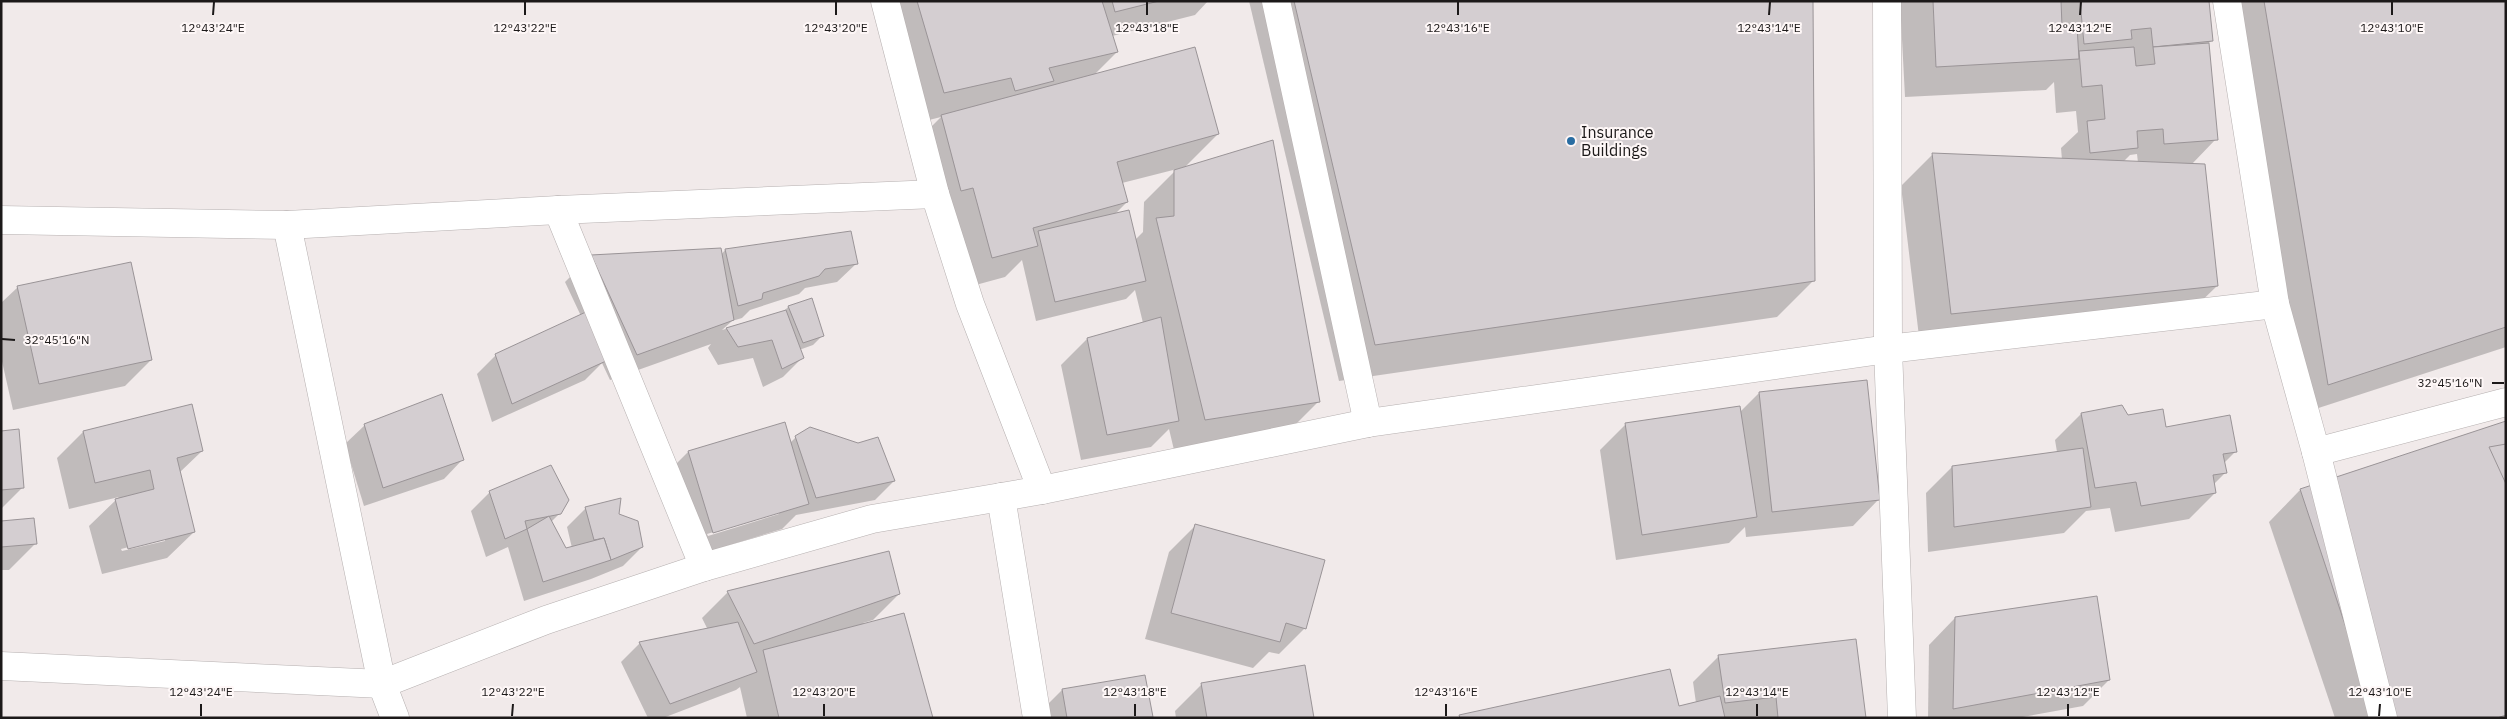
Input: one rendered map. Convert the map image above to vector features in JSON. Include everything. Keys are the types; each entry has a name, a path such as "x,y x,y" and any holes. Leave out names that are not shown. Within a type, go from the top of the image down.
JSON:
{"street":[{"path":"885,1 935,194 970,304 1042,490"},
{"path":"1276,1 1368,423"},
{"path":"1887,1 1888,349 1902,718"},
{"path":"2227,1 2275,304 2316,452 2383,718"},
{"path":"1,220 287,225 558,210 935,194"},
{"path":"558,210 704,567"},
{"path":"287,225 382,684 395,718"},
{"path":"1,666 382,684 546,620 704,567 872,519 1042,490 1368,423 1888,349 2275,304"},
{"path":"2316,452 2506,402"},
{"path":"1001,497 1037,718"}],"building":[{"path":"917,1 1102,1 1118,52 1049,68 1054,81 1015,91 1011,78 944,93"},
{"path":"1112,1 1159,1 1115,12"},
{"name":"Insurance Buildings","path":"1294,1 1813,1 1815,281 1375,345"},
{"path":"1933,1 2061,1 2062,26 2077,26 2079,59 1936,67"},
{"path":"2080,1 2209,1 2213,41 2153,47 2151,28 2131,30 2132,39 2084,44"},
{"path":"2264,1 2506,1 2506,327 2328,385"},
{"path":"2209,43 2218,140 2164,144 2163,129 2137,131 2138,148 2090,153 2087,121 2105,119 2102,85 2082,87 2079,51 2134,47 2136,66 2155,64 2153,47"},
{"path":"1195,47 1219,134 1117,162 1128,202 1033,228 1038,246 992,258 973,188 961,191 941,115"},
{"path":"1273,140 1320,402 1205,420 1156,218 1174,216 1174,170"},
{"path":"1932,153 2205,164 2218,286 1951,314"},
{"path":"1129,210 1146,281 1055,302 1038,231"},
{"path":"851,231 858,264 825,269 819,276 763,293 762,299 738,306 725,249"},
{"path":"721,248 734,320 637,355 591,255"},
{"path":"131,262 152,360 39,384 17,286"},
{"path":"812,298 824,336 803,343 788,306"},
{"path":"786,310 804,358 782,369 772,340 738,347 726,328"},
{"path":"588,311 606,361 512,404 495,354"},
{"path":"1161,317 1179,421 1107,435 1087,338"},
{"path":"1867,380 1880,500 1772,512 1759,392"},
{"path":"442,394 464,460 383,488 364,424"},
{"path":"192,404 203,451 177,458 195,532 128,549 115,499 154,489 150,470 95,483 83,431"},
{"path":"2122,405 2128,415 2163,409 2166,427 2230,415 2237,452 2223,454 2227,473 2213,475 2216,493 2141,506 2136,482 2095,488 2081,413"},
{"path":"1740,406 1757,517 1642,535 1625,423"},
{"path":"2506,421 2506,715 2497,718 2376,718 2300,489"},
{"path":"785,422 809,504 713,533 688,451"},
{"path":"810,427 858,443 878,437 895,481 816,498 795,436"},
{"path":"19,429 24,488 1,490 1,431"},
{"path":"2506,444 2506,484 2489,447"},
{"path":"2083,448 2091,507 1954,527 1952,466"},
{"path":"551,465 569,500 561,514 525,521 527,529 505,539 489,491"},
{"path":"621,498 619,514 638,521 643,547 611,560 604,538 594,540 585,507"},
{"path":"549,516 566,548 604,538 611,560 543,582 527,529"},
{"path":"34,518 37,544 1,547 1,521"},
{"path":"1195,524 1325,560 1306,629 1286,623 1280,642 1171,613"},
{"path":"889,551 900,594 754,644 727,591"},
{"path":"2097,596 2110,680 1953,709 1955,617"},
{"path":"904,613 933,718 779,718 763,650"},
{"path":"738,622 757,672 670,704 639,642"},
{"path":"1856,639 1866,718 1778,718 1776,697 1725,703 1718,655"},
{"path":"1305,665 1314,718 1207,718 1201,683"},
{"path":"1670,669 1679,706 1720,696 1725,718 1460,718 1459,715"},
{"path":"1145,675 1153,717 1067,718 1062,689"}],"place":[{"name":"Insurance Buildings","path":"1571,141"}]}
